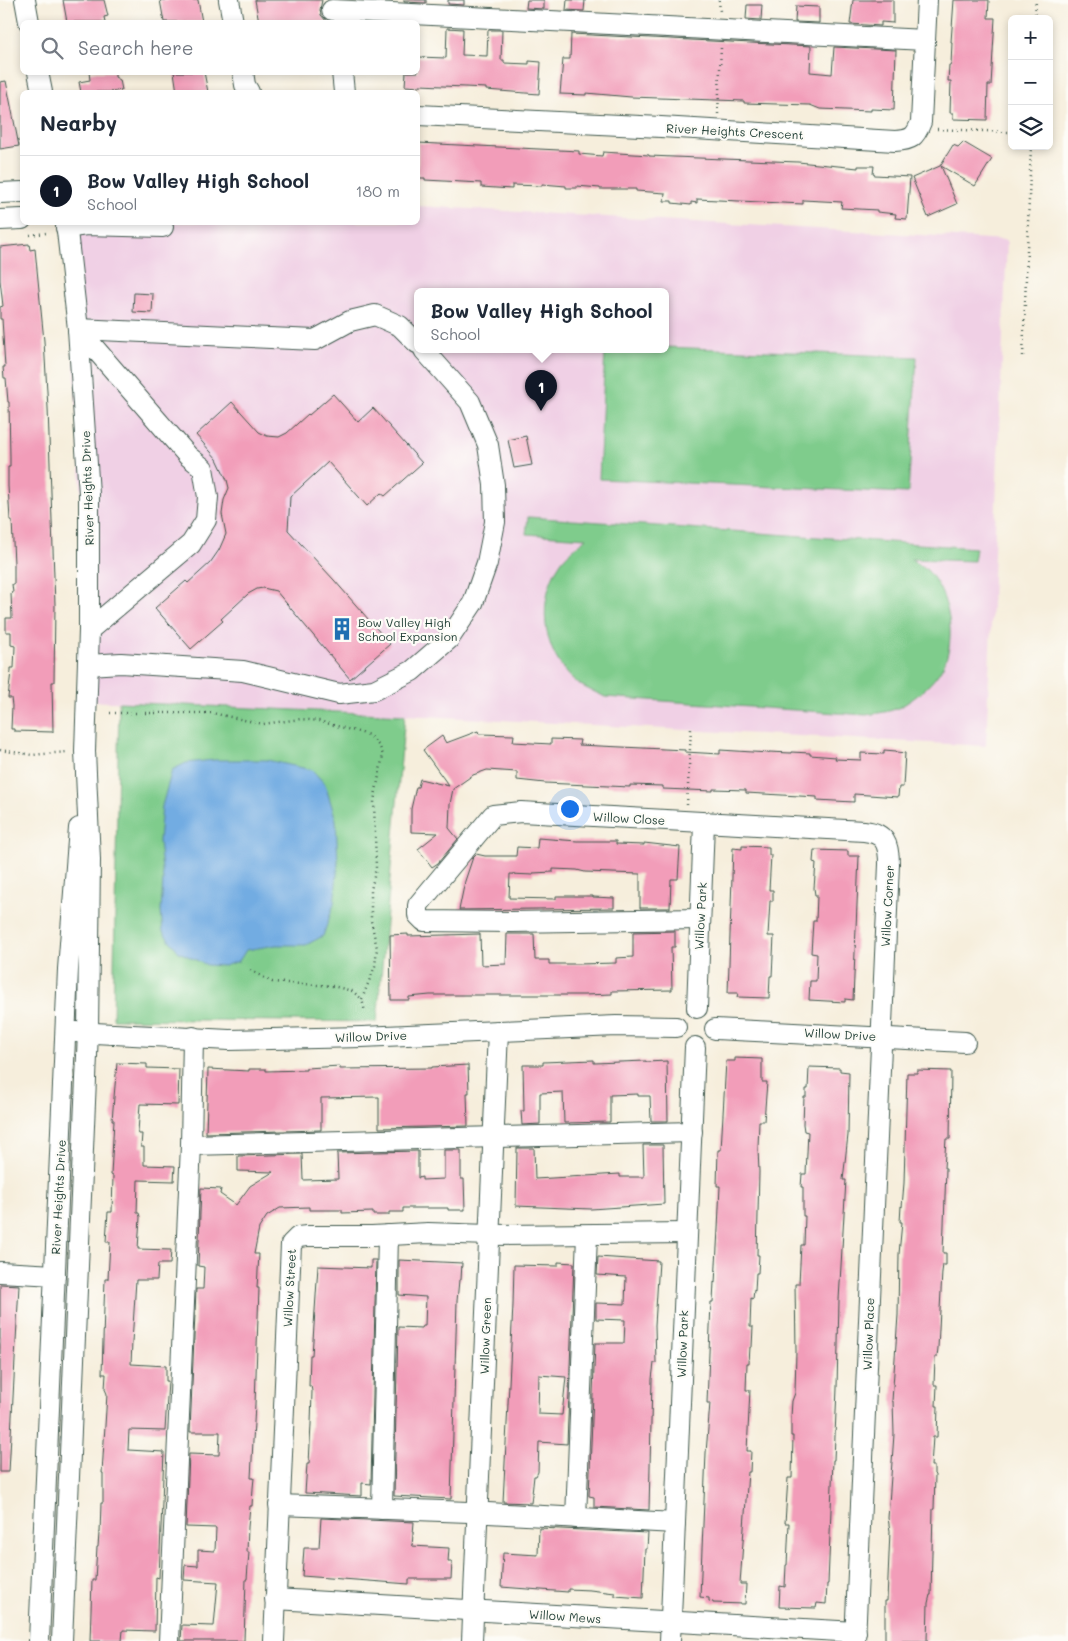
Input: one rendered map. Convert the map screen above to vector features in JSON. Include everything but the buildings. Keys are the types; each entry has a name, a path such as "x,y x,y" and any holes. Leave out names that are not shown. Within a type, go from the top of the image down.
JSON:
{"street":[{"path":"25,0 29,20"},
{"path":"229,0 233,20"},
{"name":"River Heights Crescent","path":"420,115 909,140 917,133 921,122 927,0"},
{"path":"331,11 925,40"},
{"path":"39,75 42,90"},
{"path":"243,75 248,90"},
{"path":"342,75 344,90"},
{"path":"0,193 20,192"},
{"path":"0,220 20,219"},
{"path":"66,225 163,226"},
{"name":"River Heights Drive","path":"39,1641 70,940 76,753 88,665 89,630 89,494 78,329 66,225"},
{"path":"78,329 98,328 315,340 350,321 375,315 400,326 414,340"},
{"path":"78,329 188,456 203,468 208,497 206,520 191,544 89,630"},
{"path":"88,665 121,664 243,671 339,694 374,690 412,671 449,639 473,603 487,563 495,522 494,485 488,445 470,402 427,353"},
{"name":"River Heights Drive","path":"62,1641 88,1032 90,860 76,753"},
{"name":"Willow Close","path":"700,919 511,922 424,921 418,915 418,905 493,815 521,812 704,823"},
{"name":"Willow Park","path":"696,1008 704,823"},
{"name":"Willow Corner","path":"704,823 864,831 872,832 883,838 887,847 889,864 880,1036"},
{"path":"696,1008 708,1013 712,1018 715,1029 709,1042 704,1046 695,1047 685,1044 680,1039 676,1027 677,1021 685,1012 696,1008"},
{"name":"Willow Drive","path":"66,1032 229,1040 353,1038 616,1026 676,1027"},
{"name":"Willow Drive","path":"715,1029 880,1036 966,1042"},
{"name":"Willow Green","path":"472,1641 498,1031"},
{"name":"Willow Place","path":"856,1637 880,1036"},
{"path":"169,1641 191,1145 193,1038"},
{"name":"Willow Park","path":"670,1632 695,1047"},
{"path":"191,1145 692,1132"},
{"name":"Willow Street","path":"274,1641 291,1244 298,1237 428,1233 587,1235 687,1233"},
{"path":"382,1509 388,1235"},
{"path":"576,1518 587,1235"},
{"path":"0,1272 55,1275"},
{"path":"279,1505 675,1523"},
{"name":"Willow Mews","path":"275,1599 474,1611 670,1632 856,1637"}],"path":[{"path":"719,0 720,14"},
{"path":"1035,15 1036,0"},
{"path":"718,118 721,44"},
{"path":"937,129 1008,132"},
{"path":"1022,356 1031,150"},
{"path":"110,713 212,713 263,724 301,718 369,735 380,747 383,755 374,801 376,868 371,890 371,921 377,948 375,966 362,1000"},
{"path":"686,809 691,730"},
{"path":"0,750 32,755 76,753"},
{"path":"250,970 272,982 333,986 352,991 362,1000 365,1012"}],"shaded area":[{"path":"420,206 1007,240 986,746 405,715 87,701 89,630 66,225 420,225"}],"green space":[{"path":"669,347 917,357 908,493 599,479 605,353 669,353"},
{"path":"528,517 976,548 974,561 911,559 927,570 941,591 949,617 950,644 942,668 934,680 918,695 896,709 866,715 605,697 575,681 564,669 555,655 549,640 546,624 545,608 553,576 563,559 586,538 526,534"},
{"path":"119,702 405,715 377,1022 113,1019"}],"water":[{"path":"214,760 267,760 312,770 325,784 336,820 338,863 334,904 323,936 306,945 276,945 246,950 239,961 224,966 207,965 179,952 163,932 161,911 163,880 159,841 162,806 172,770 186,763"}],"place":[{"name":"Bow Valley High School","path":"541,411"},
{"name":"Bow Valley High School Expansion","path":"342,629"}]}
